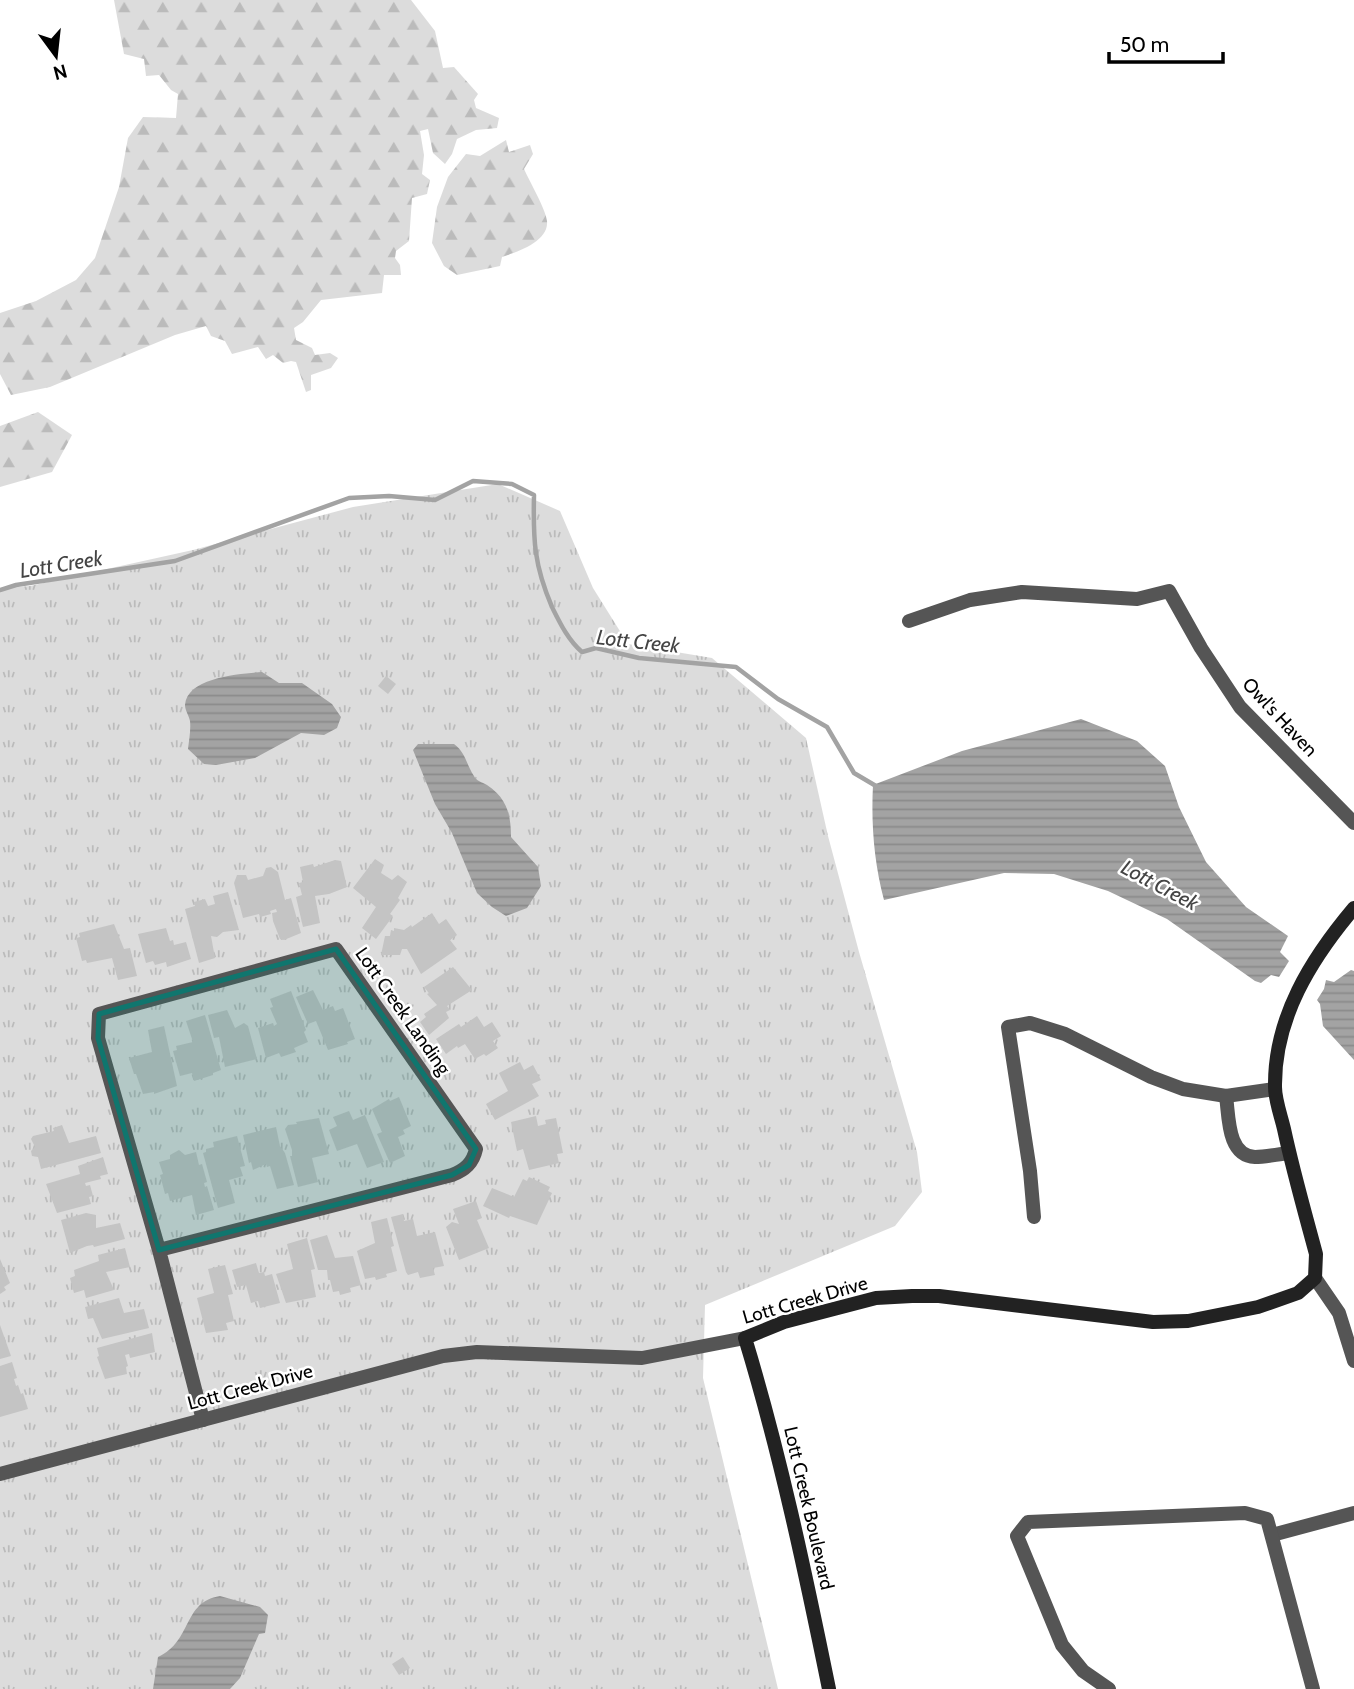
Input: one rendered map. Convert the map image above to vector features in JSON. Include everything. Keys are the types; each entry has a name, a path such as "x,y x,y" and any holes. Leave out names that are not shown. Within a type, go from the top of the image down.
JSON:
{"street":[{"name":"Owl's Haven","path":"909,621 970,600 1022,593 1137,599 1169,591 1201,648 1240,707 1354,823"},
{"path":"1354,908 1329,937 1301,982 1283,1026 1275,1089 1316,1254 1315,1278 1339,1313 1354,1361"},
{"name":"Lott Creek Landing","path":"159,1250 452,1175 461,1171 474,1158 476,1149 336,949 99,1014 98,1038 159,1250 203,1420"},
{"path":"1034,1217 1030,1171 1008,1027 1030,1023 1065,1034 1151,1077 1183,1089 1226,1096 1275,1089"},
{"path":"1226,1096 1234,1144 1241,1154 1253,1157 1289,1153"},
{"name":"Lott Creek Drive","path":"0,1474 443,1356 477,1352 642,1359 745,1338 784,1322 864,1301 912,1296 939,1296 1153,1322 1188,1321 1258,1307 1298,1293 1315,1278"},
{"name":"Lott Creek Boulevard","path":"745,1338 799,1544 829,1689"},
{"path":"1109,1689 1083,1671 1062,1645 1017,1536 1028,1522 1245,1513 1267,1519 1313,1689"},
{"path":"1272,1535 1354,1513"}],"highlighted area":[{"path":"336,949 476,1149 469,1165 452,1175 159,1250 98,1038 99,1014"}],"green space":[{"path":"114,0 411,0 435,31 443,68 454,67 478,94 474,100 476,108 499,118 497,128 476,130 457,139 445,164 433,153 428,129 420,131 424,155 422,174 430,180 427,194 412,198 409,241 396,251 395,258 400,265 401,275 384,275 382,293 321,300 303,322 294,328 296,340 312,348 315,355 330,353 338,358 331,368 311,375 311,390 306,392 296,362 283,363 273,355 266,359 258,347 232,354 225,341 211,336 206,326 175,335 50,387 11,395 0,374 0,313 36,301 76,280 95,258 119,187 128,138 143,117 176,118 178,94 171,90 159,75 146,76 144,59 124,54"},
{"path":"506,140 509,152 530,145 533,154 524,169 544,210 546,228 543,235 531,245 502,257 500,266 457,275 444,266 432,243 437,207 448,177 466,154 480,156"},
{"path":"38,412 72,435 52,472 0,487 0,426"},
{"path":"498,484 560,511 593,588 628,644 712,658 806,738 828,836 859,952 917,1152 922,1192 895,1226 705,1305 703,1378 778,1689 0,1689 0,588 30,586 193,550 353,507"}],"water":[{"path":"262,672 279,683 302,683 332,704 341,717 337,728 324,735 301,733 255,758 216,765 204,764 188,749 190,724 185,705 188,696 195,688 216,679"},
{"path":"1081,719 1137,741 1165,766 1179,807 1206,862 1246,907 1288,936 1280,952 1289,961 1279,977 1271,975 1261,983 1255,981 1167,919 1108,891 1054,874 1004,873 884,900 874,843 873,785 962,751"},
{"path":"418,744 454,744 475,778 494,790 503,801 509,814 511,837 538,867 541,886 527,908 506,916 477,893 413,750"},
{"path":"1351,970 1354,971 1354,1060 1323,1026 1317,1000 1326,980 1334,982"},
{"path":"220,1596 260,1607 268,1615 265,1633 259,1634 240,1678 230,1689 153,1689 158,1657 177,1642 199,1606"}],"building":[{"path":"386,676 396,684 388,694 378,686"},
{"path":"375,859 384,865 381,873 392,880 398,875 407,882 398,898 400,900 390,914 393,916 376,939 362,928 376,907 353,888"},
{"path":"335,860 341,861 347,887 315,896 320,923 303,927 296,897 302,895 299,883 303,882 300,867 313,864 314,867"},
{"path":"271,867 278,872 285,900 291,898 301,933 284,940 280,939 273,921 272,913 277,912 276,909 270,911 271,914 260,917 259,914 243,918 234,883 237,875 246,875 248,880 263,876 266,868"},
{"path":"228,892 239,930 223,932 217,937 211,936 215,958 199,963 185,909 195,906 194,902 205,899 208,906 215,904 213,896"},
{"path":"432,913 439,924 446,919 457,935 450,940 457,949 421,974 407,949 402,949 400,955 381,955 385,936 390,936 391,930 404,930 411,925 412,927"},
{"path":"114,924 124,949 130,948 137,976 118,980 112,958 87,963 86,960 82,961 76,938 80,937 79,933"},
{"path":"166,928 174,945 186,942 191,959 167,967 166,962 155,965 153,961 146,963 138,934"},
{"path":"453,967 472,990 447,1006 450,1010 446,1012 449,1018 429,1035 420,1022 426,1017 424,1014 437,1005 424,987"},
{"path":"313,990 323,1010 333,1006 335,1011 343,1008 355,1039 328,1050 316,1021 308,1024 296,997"},
{"path":"291,991 308,1042 294,1048 296,1052 281,1057 279,1053 266,1058 258,1028 277,1024 270,1008 273,1007 270,999"},
{"path":"227,1010 235,1028 244,1023 248,1026 257,1059 225,1067 219,1037 214,1038 208,1015"},
{"path":"205,1015 221,1070 194,1081 192,1073 180,1076 173,1051 177,1050 176,1046 193,1042 186,1021"},
{"path":"477,1016 484,1027 492,1022 501,1036 493,1041 498,1048 475,1059 465,1044 446,1054 436,1039"},
{"path":"164,1026 177,1086 154,1094 143,1094 129,1058 152,1052 148,1030"},
{"path":"520,1062 524,1070 533,1065 541,1080 532,1084 539,1096 495,1120 486,1104 508,1091 499,1073"},
{"path":"399,1097 411,1126 403,1130 405,1134 398,1137 405,1156 390,1163 377,1134 382,1132 372,1109 389,1099 390,1101"},
{"path":"349,1111 353,1120 365,1115 384,1162 367,1168 357,1144 337,1151 329,1130 337,1126 333,1117"},
{"path":"536,1116 538,1126 546,1124 545,1120 556,1118 563,1153 557,1154 559,1163 529,1170 523,1149 517,1151 511,1122"},
{"path":"319,1118 329,1154 312,1158 318,1182 298,1187 290,1156 292,1150 285,1129 288,1125 297,1124 296,1122"},
{"path":"62,1125 69,1143 96,1136 101,1153 41,1169 38,1157 32,1156 31,1151 35,1147 31,1139 33,1136 54,1131 53,1128"},
{"path":"276,1127 294,1185 277,1189 270,1166 267,1167 266,1164 253,1170 243,1135"},
{"path":"237,1136 245,1166 240,1167 243,1176 229,1180 235,1203 218,1208 203,1153 214,1147 213,1142"},
{"path":"179,1150 185,1155 196,1152 199,1165 202,1164 207,1182 204,1183 205,1187 207,1186 214,1210 196,1215 192,1195 170,1201 168,1193 165,1194 159,1162 170,1159 170,1155"},
{"path":"103,1157 108,1174 100,1176 101,1179 85,1183 86,1186 90,1185 93,1196 89,1197 91,1204 57,1213 46,1184 80,1174 78,1166"},
{"path":"529,1177 550,1187 548,1191 552,1193 537,1225 510,1216 509,1218 483,1206 492,1188 514,1197 523,1179 527,1181"},
{"path":"476,1201 482,1218 477,1220 489,1248 459,1260 446,1227 452,1222 459,1224 453,1209"},
{"path":"86,1213 96,1215 96,1228 120,1223 125,1239 94,1247 87,1246 70,1253 61,1220"},
{"path":"403,1214 404,1221 413,1219 417,1236 435,1232 444,1266 433,1268 435,1275 420,1278 418,1272 408,1275 406,1272 391,1217"},
{"path":"387,1218 397,1271 376,1280 375,1277 365,1279 357,1251 375,1243 371,1222"},
{"path":"327,1235 335,1258 353,1256 361,1285 350,1288 351,1292 340,1295 339,1291 333,1292 327,1270 318,1270 310,1240"},
{"path":"307,1238 315,1269 311,1270 316,1297 286,1303 276,1274 293,1269 287,1244"},
{"path":"125,1248 130,1267 106,1272 114,1290 86,1298 84,1290 74,1293 70,1278 75,1276 74,1270 99,1261 98,1255"},
{"path":"0,1259 10,1283 0,1294"},
{"path":"256,1263 259,1273 264,1272 265,1276 272,1274 280,1303 260,1308 258,1301 251,1303 246,1285 237,1287 232,1270"},
{"path":"225,1265 233,1294 228,1295 234,1321 226,1323 228,1330 206,1333 197,1298 214,1293 208,1269"},
{"path":"119,1298 124,1313 144,1309 149,1328 102,1339 93,1318 88,1319 85,1307"},
{"path":"0,1325 11,1356 0,1359"},
{"path":"152,1333 155,1352 130,1358 129,1354 125,1355 127,1374 105,1379 97,1357 97,1348"},
{"path":"12,1362 17,1378 14,1379 16,1386 18,1385 21,1394 23,1393 28,1409 0,1417 0,1366"},
{"path":"403,1657 410,1668 399,1675 392,1664"}],"waterway":[{"name":"Lott Creek","path":"0,590 16,585 175,561 349,498 389,496 435,500 473,481 512,484 534,495 535,539 541,578 561,625 582,652 596,648 639,658 736,667 778,699 827,727 854,773 876,786"}]}
